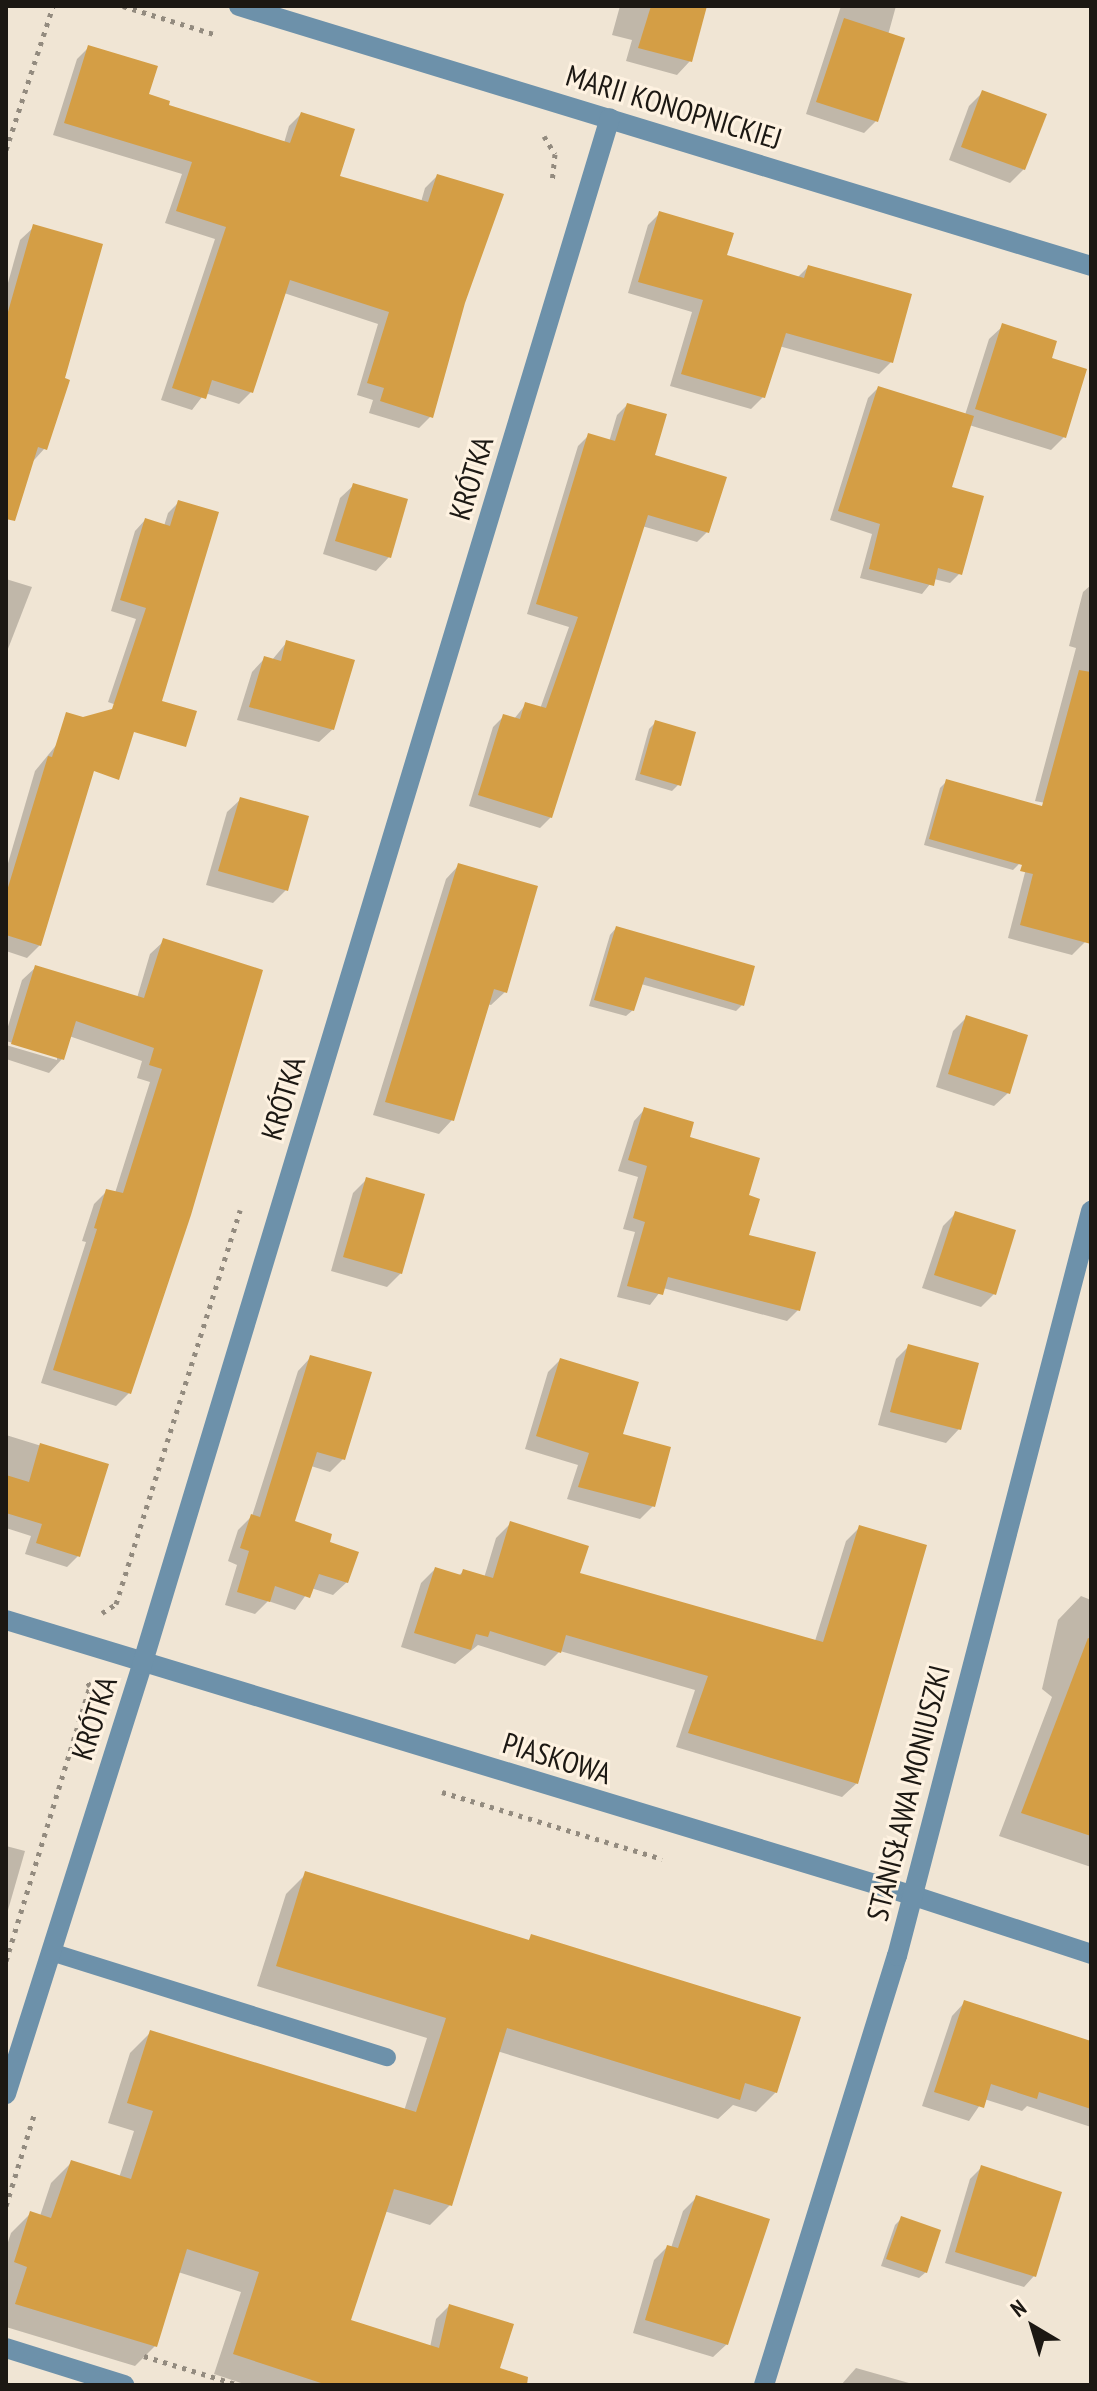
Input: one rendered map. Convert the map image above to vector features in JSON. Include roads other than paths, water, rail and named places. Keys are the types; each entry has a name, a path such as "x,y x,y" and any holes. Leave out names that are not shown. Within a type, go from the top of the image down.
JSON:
{"street":[{"name":"MARII KONOPNICKIEJ","path":"239,6 1091,266"},
{"name":"KRÓTKA","path":"6,2094 142,1665 610,118"},
{"name":"STANISŁAWA MONIUSZKI","path":"764,2385 897,1956 1091,1211"},
{"name":"PIASKOWA","path":"6,1620 142,1665 911,1895 1091,1954"},
{"path":"6,2348 124,2385"}],"lane":[{"path":"51,1952 387,2057"}]}
